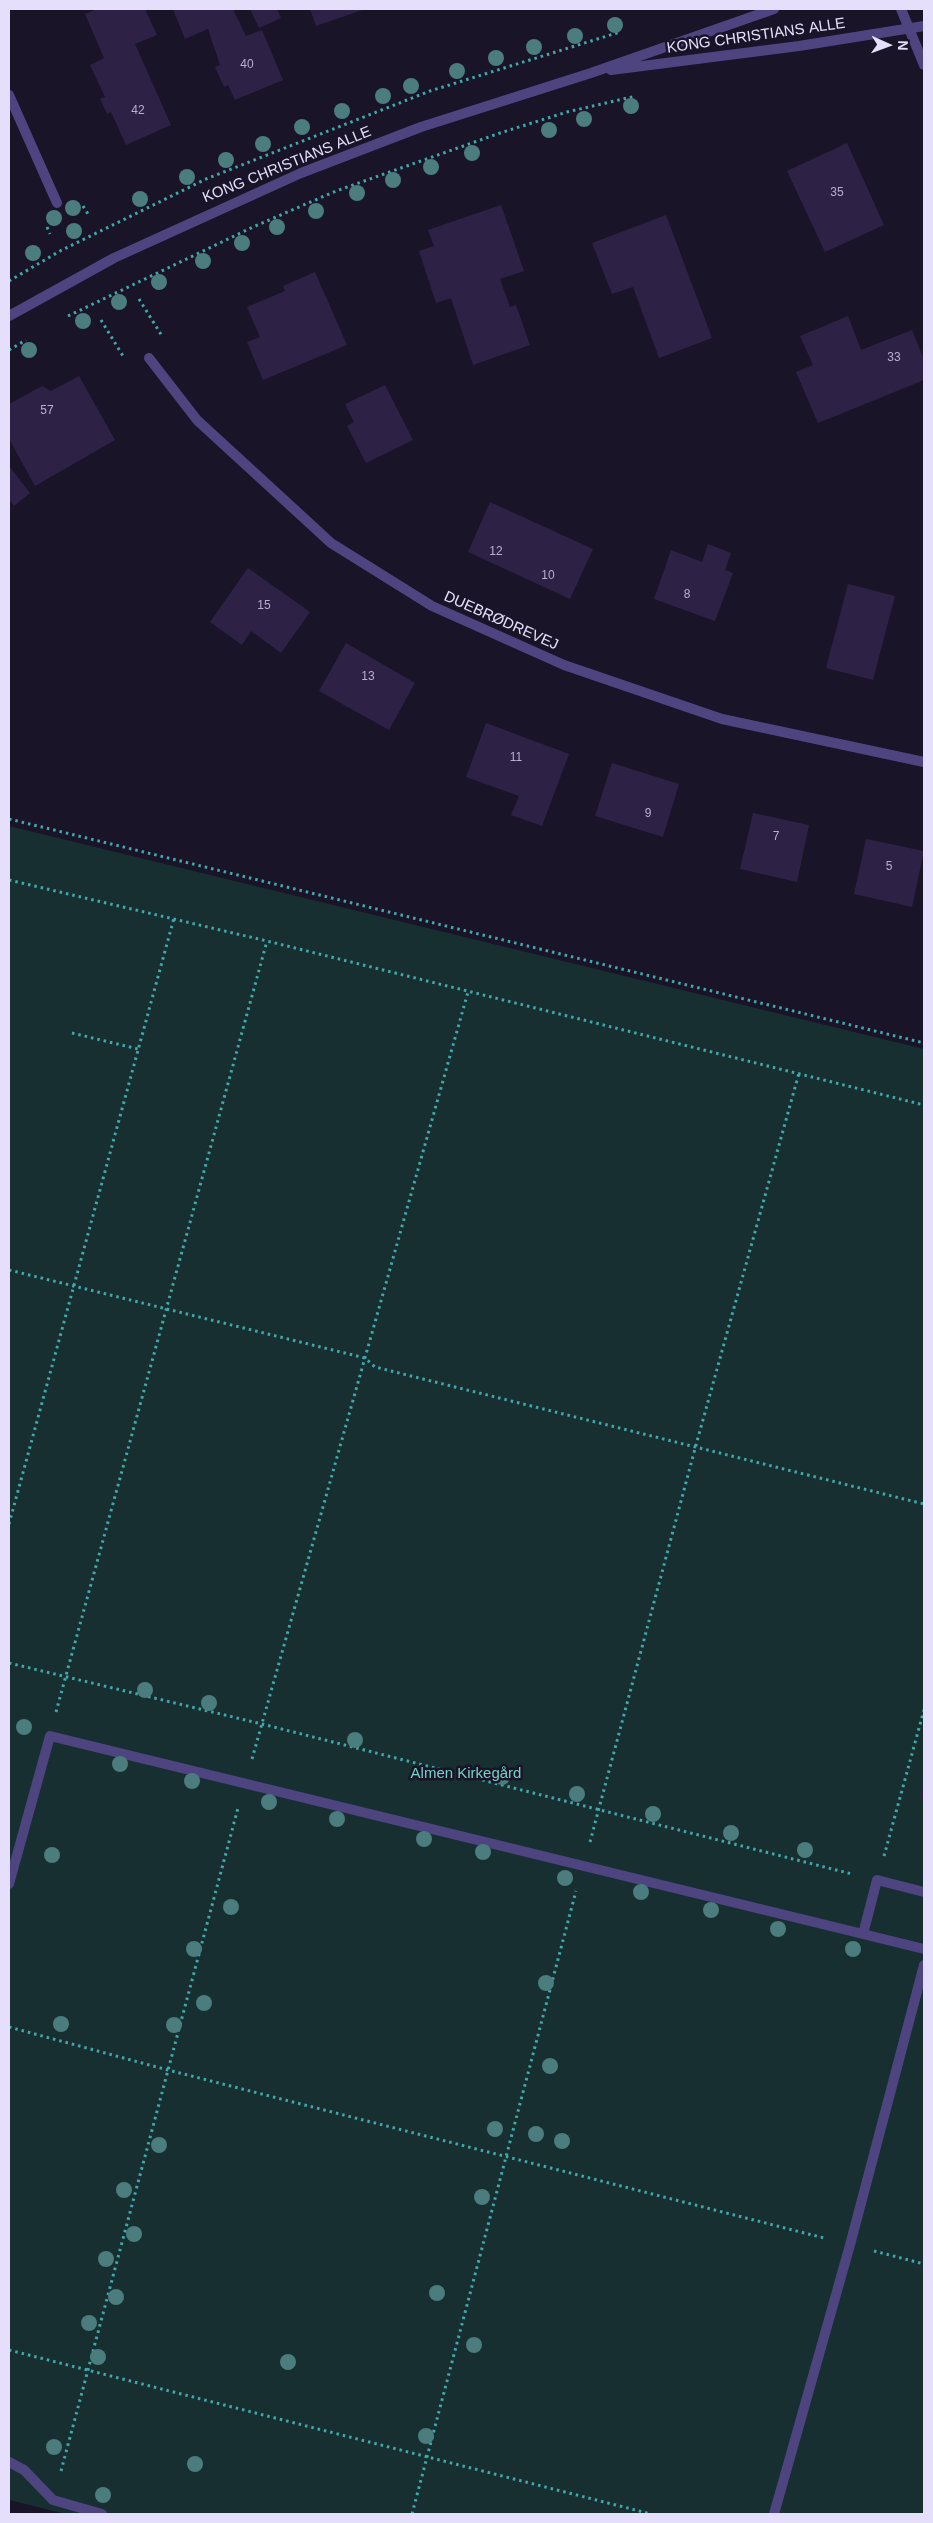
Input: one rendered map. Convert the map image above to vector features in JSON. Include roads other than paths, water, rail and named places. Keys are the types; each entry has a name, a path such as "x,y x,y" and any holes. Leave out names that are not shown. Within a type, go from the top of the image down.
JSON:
{"street":[{"name":"KONG CHRISTIANS ALLE","path":"9,316 114,258 301,172 421,127 591,73 774,9"},
{"path":"901,9 924,65"},
{"name":"KONG CHRISTIANS ALLE","path":"591,73 799,46 924,26"},
{"path":"9,95 57,203"},
{"name":"DUEBRØDREVEJ","path":"149,358 197,420 331,543 432,606 564,665 722,718 924,762"},
{"path":"9,1884 50,1736 924,1949"},
{"path":"864,1934 877,1880 924,1892"},
{"path":"774,2514 850,2245 924,1965"},
{"path":"9,2462 24,2470 53,2500 102,2514"}],"park label":[{"name":"Almen Kirkegård","path":"466,1774"}]}
